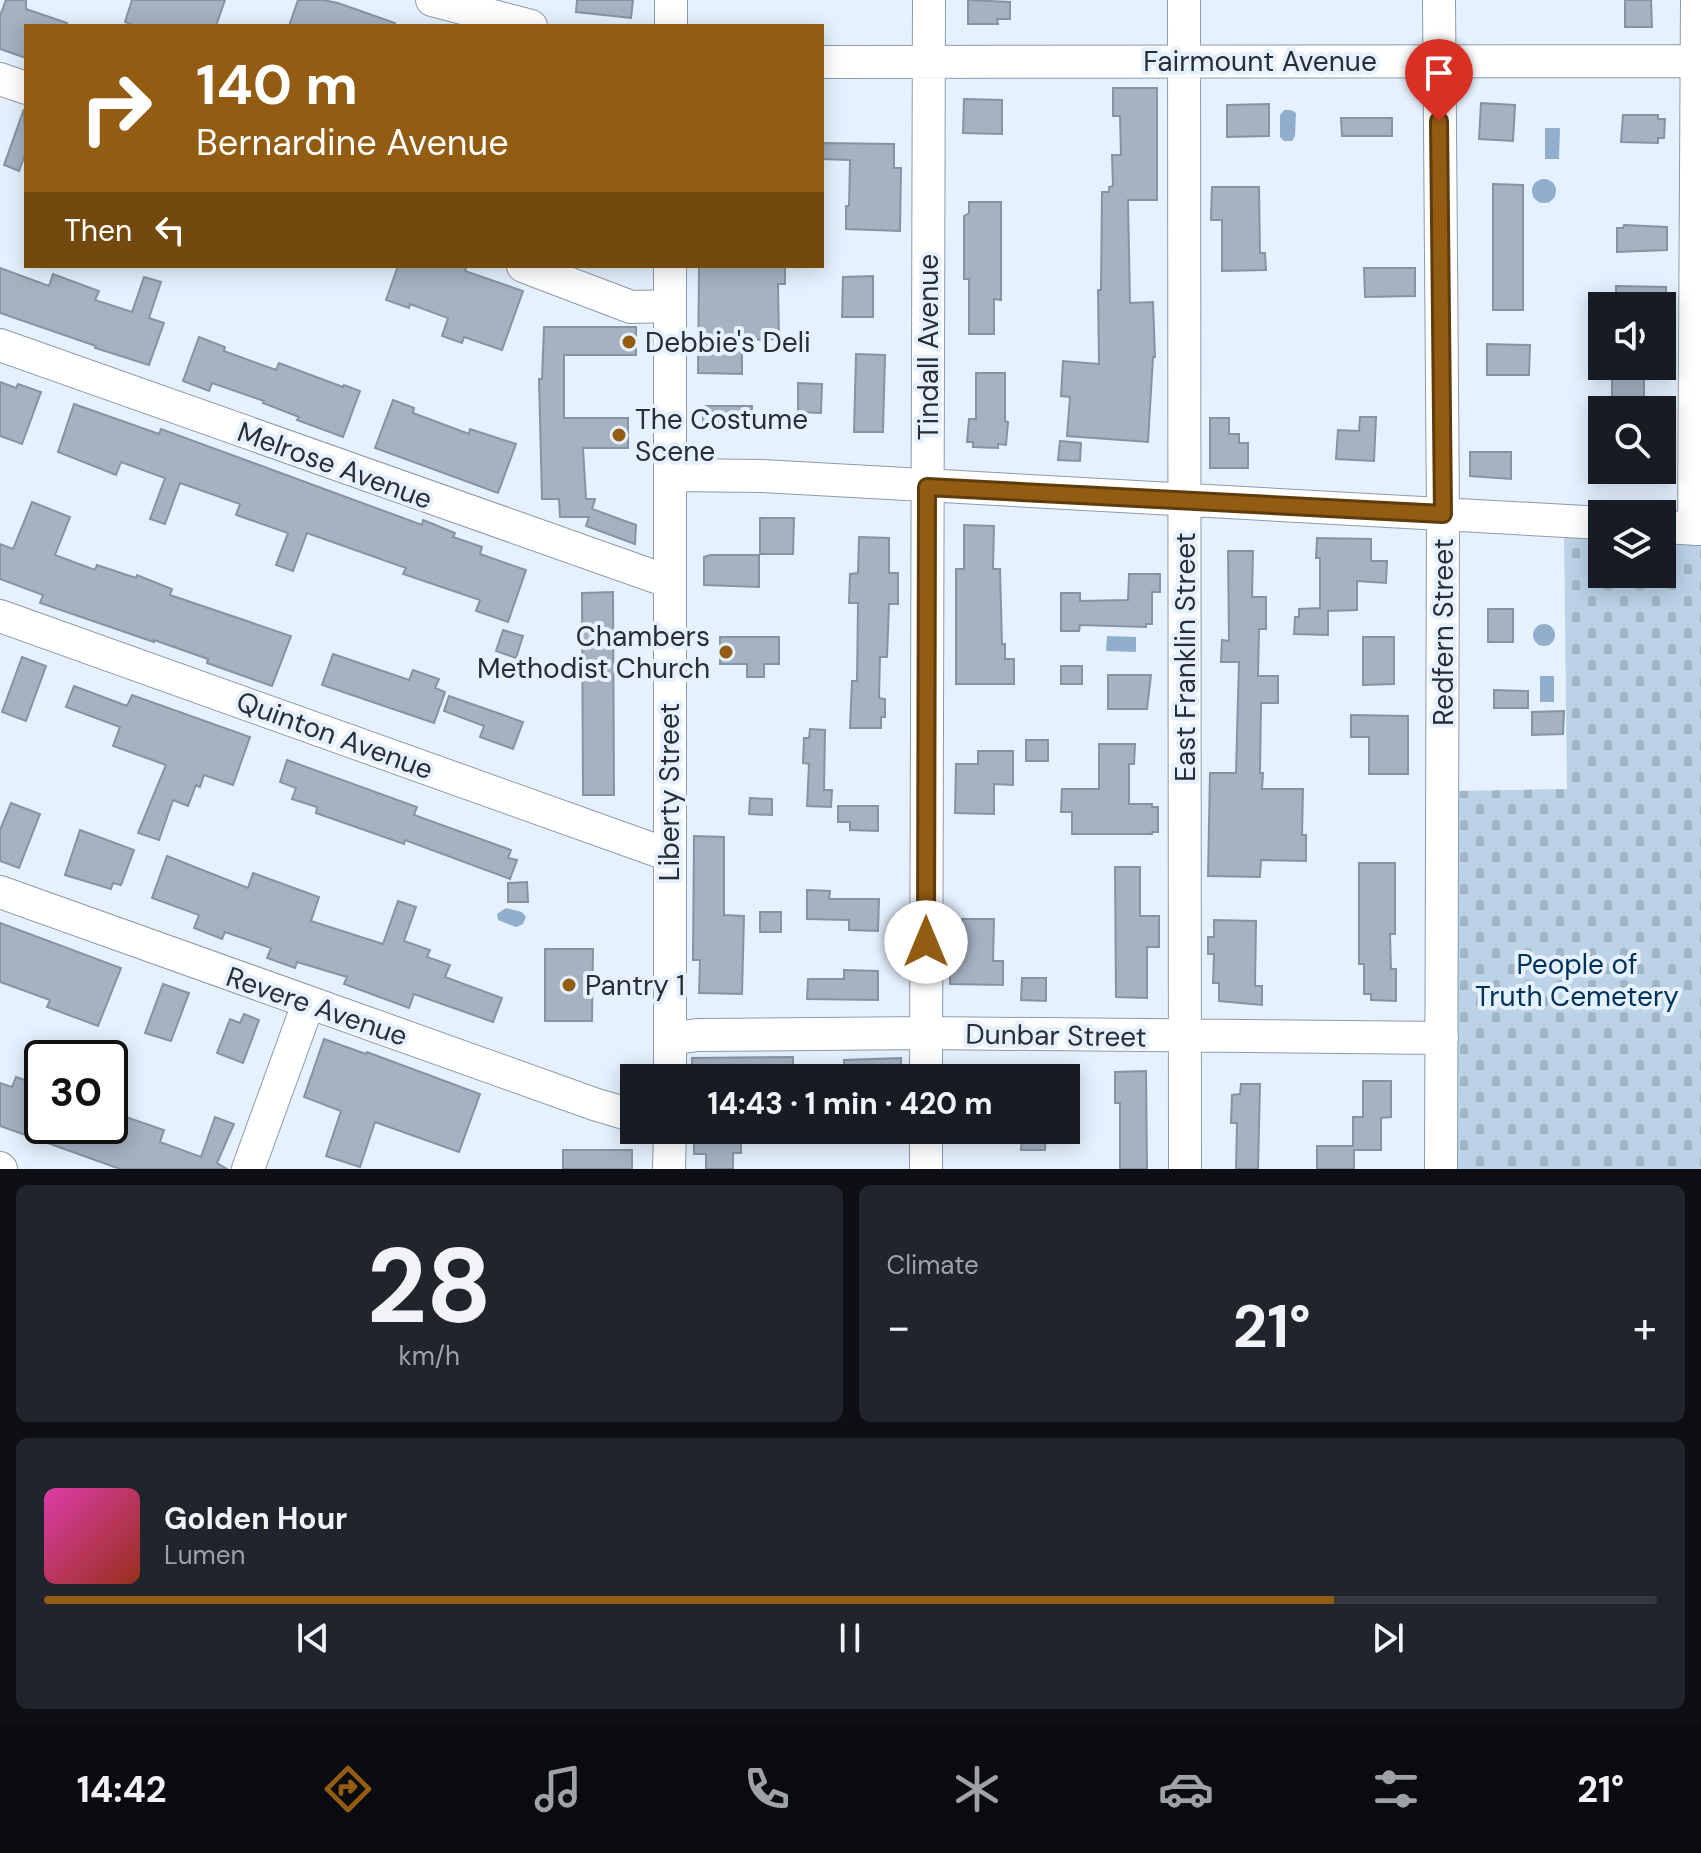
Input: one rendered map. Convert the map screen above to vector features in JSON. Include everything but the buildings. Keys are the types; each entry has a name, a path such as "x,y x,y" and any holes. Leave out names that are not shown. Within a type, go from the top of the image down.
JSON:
{"street":[{"path":"432,0 523,24"},
{"path":"671,0 671,24"},
{"name":"Tindall Avenue","path":"926,1064 929,0"},
{"name":"East Franklin Street","path":"1184,0 1185,1169"},
{"name":"Redfern Street","path":"1439,0 1443,514 1441,1169"},
{"path":"1676,528 1698,529 1697,0"},
{"name":"Fairmount Avenue","path":"824,62 1697,61"},
{"path":"0,79 24,87"},
{"path":"528,268 631,307 670,306"},
{"name":"Liberty Street","path":"670,268 670,1064"},
{"name":"Melrose Avenue","path":"0,345 670,582"},
{"path":"670,475 762,476 1588,522"},
{"name":"Quinton Avenue","path":"0,616 669,855"},
{"name":"Revere Avenue","path":"0,892 308,1004 620,1112"},
{"path":"248,1169 308,1004"},
{"name":"Dunbar Street","path":"670,1039 697,1035 926,1033 1442,1038"},
{"path":"669,1169 670,1144"},
{"path":"926,1144 926,1169"}],"green space":[{"name":"People of Truth Cemetery","path":"1564,534 1588,535 1588,588 1676,588 1676,539 1701,540 1701,1169 1454,1169 1453,791 1567,789"}],"shaded area":[{"path":"1284,110 1296,113 1292,141 1284,141 1280,137 1280,115"},
{"path":"1545,128 1560,128 1559,159 1545,159"},
{"path":"1544,179 1552,183 1556,191 1552,199 1544,203 1536,199 1532,191 1536,183"},
{"path":"1544,624 1552,627 1555,635 1552,643 1544,646 1536,643 1533,635 1536,627"},
{"path":"1107,636 1136,637 1136,652 1106,651"},
{"path":"1540,676 1554,676 1554,702 1540,702"},
{"path":"506,908 522,912 526,917 523,924 516,927 498,920 497,914"}],"place":[{"name":"Debbie's Deli","path":"629,342"},
{"name":"The Costume Scene","path":"619,435"},
{"name":"Chambers Methodist Church","path":"726,652"},
{"name":"Pantry 1","path":"569,985"}],"route":[{"path":"926,942 927,487 1443,514 1439,121"}]}
